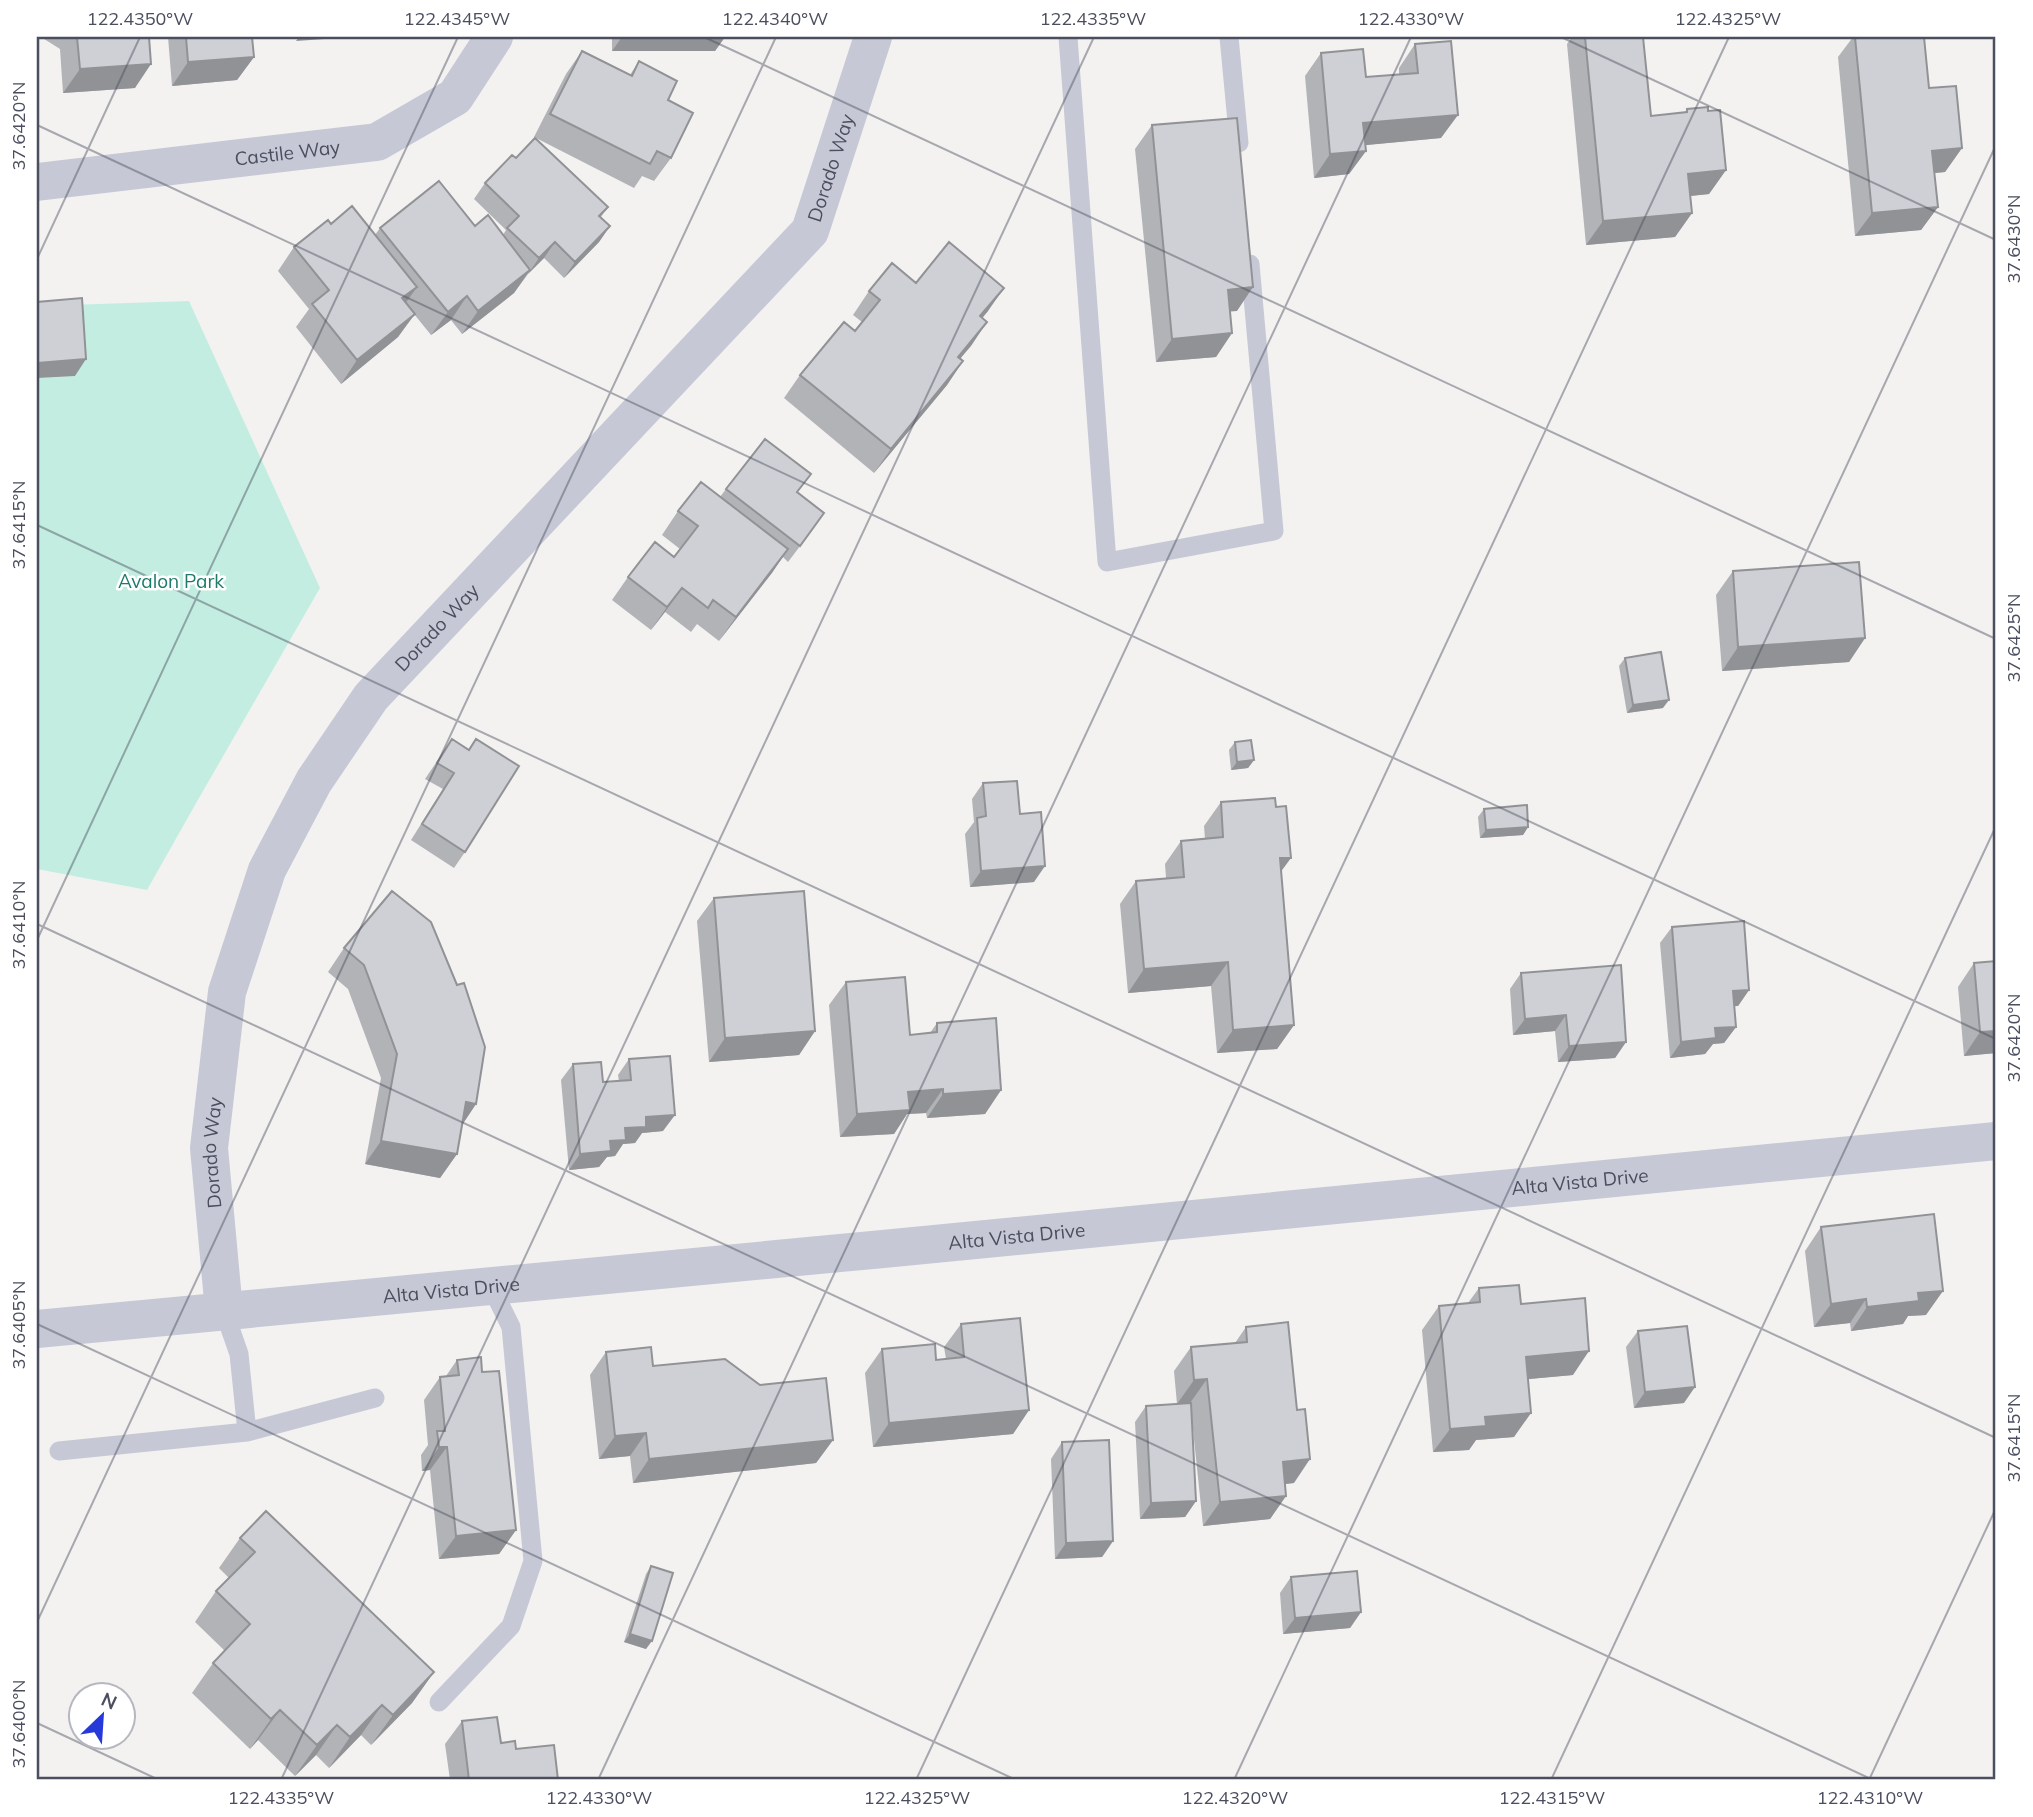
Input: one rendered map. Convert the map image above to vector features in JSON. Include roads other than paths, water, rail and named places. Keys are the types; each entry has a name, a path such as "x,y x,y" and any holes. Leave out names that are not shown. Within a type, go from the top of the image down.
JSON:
{"street":[{"name":"Castile Way","path":"37,182 377,142 455,97 494,37"},
{"name":"Dorado Way","path":"225,1311 209,1148 227,992 267,870 314,781 371,697 810,231 873,37"},
{"name":"Alta Vista Drive","path":"37,1329 1996,1141"}],"lane":[{"path":"1068,37 1107,562 1274,531 1248,243"},
{"path":"1229,37 1240,160"},
{"path":"439,1702 511,1626 533,1561 511,1327 491,1286"},
{"path":"225,1311 239,1354 247,1432"},
{"path":"59,1451 247,1432 375,1398"}],"park label":[{"name":"Avalon Park","path":"171,581"}]}
